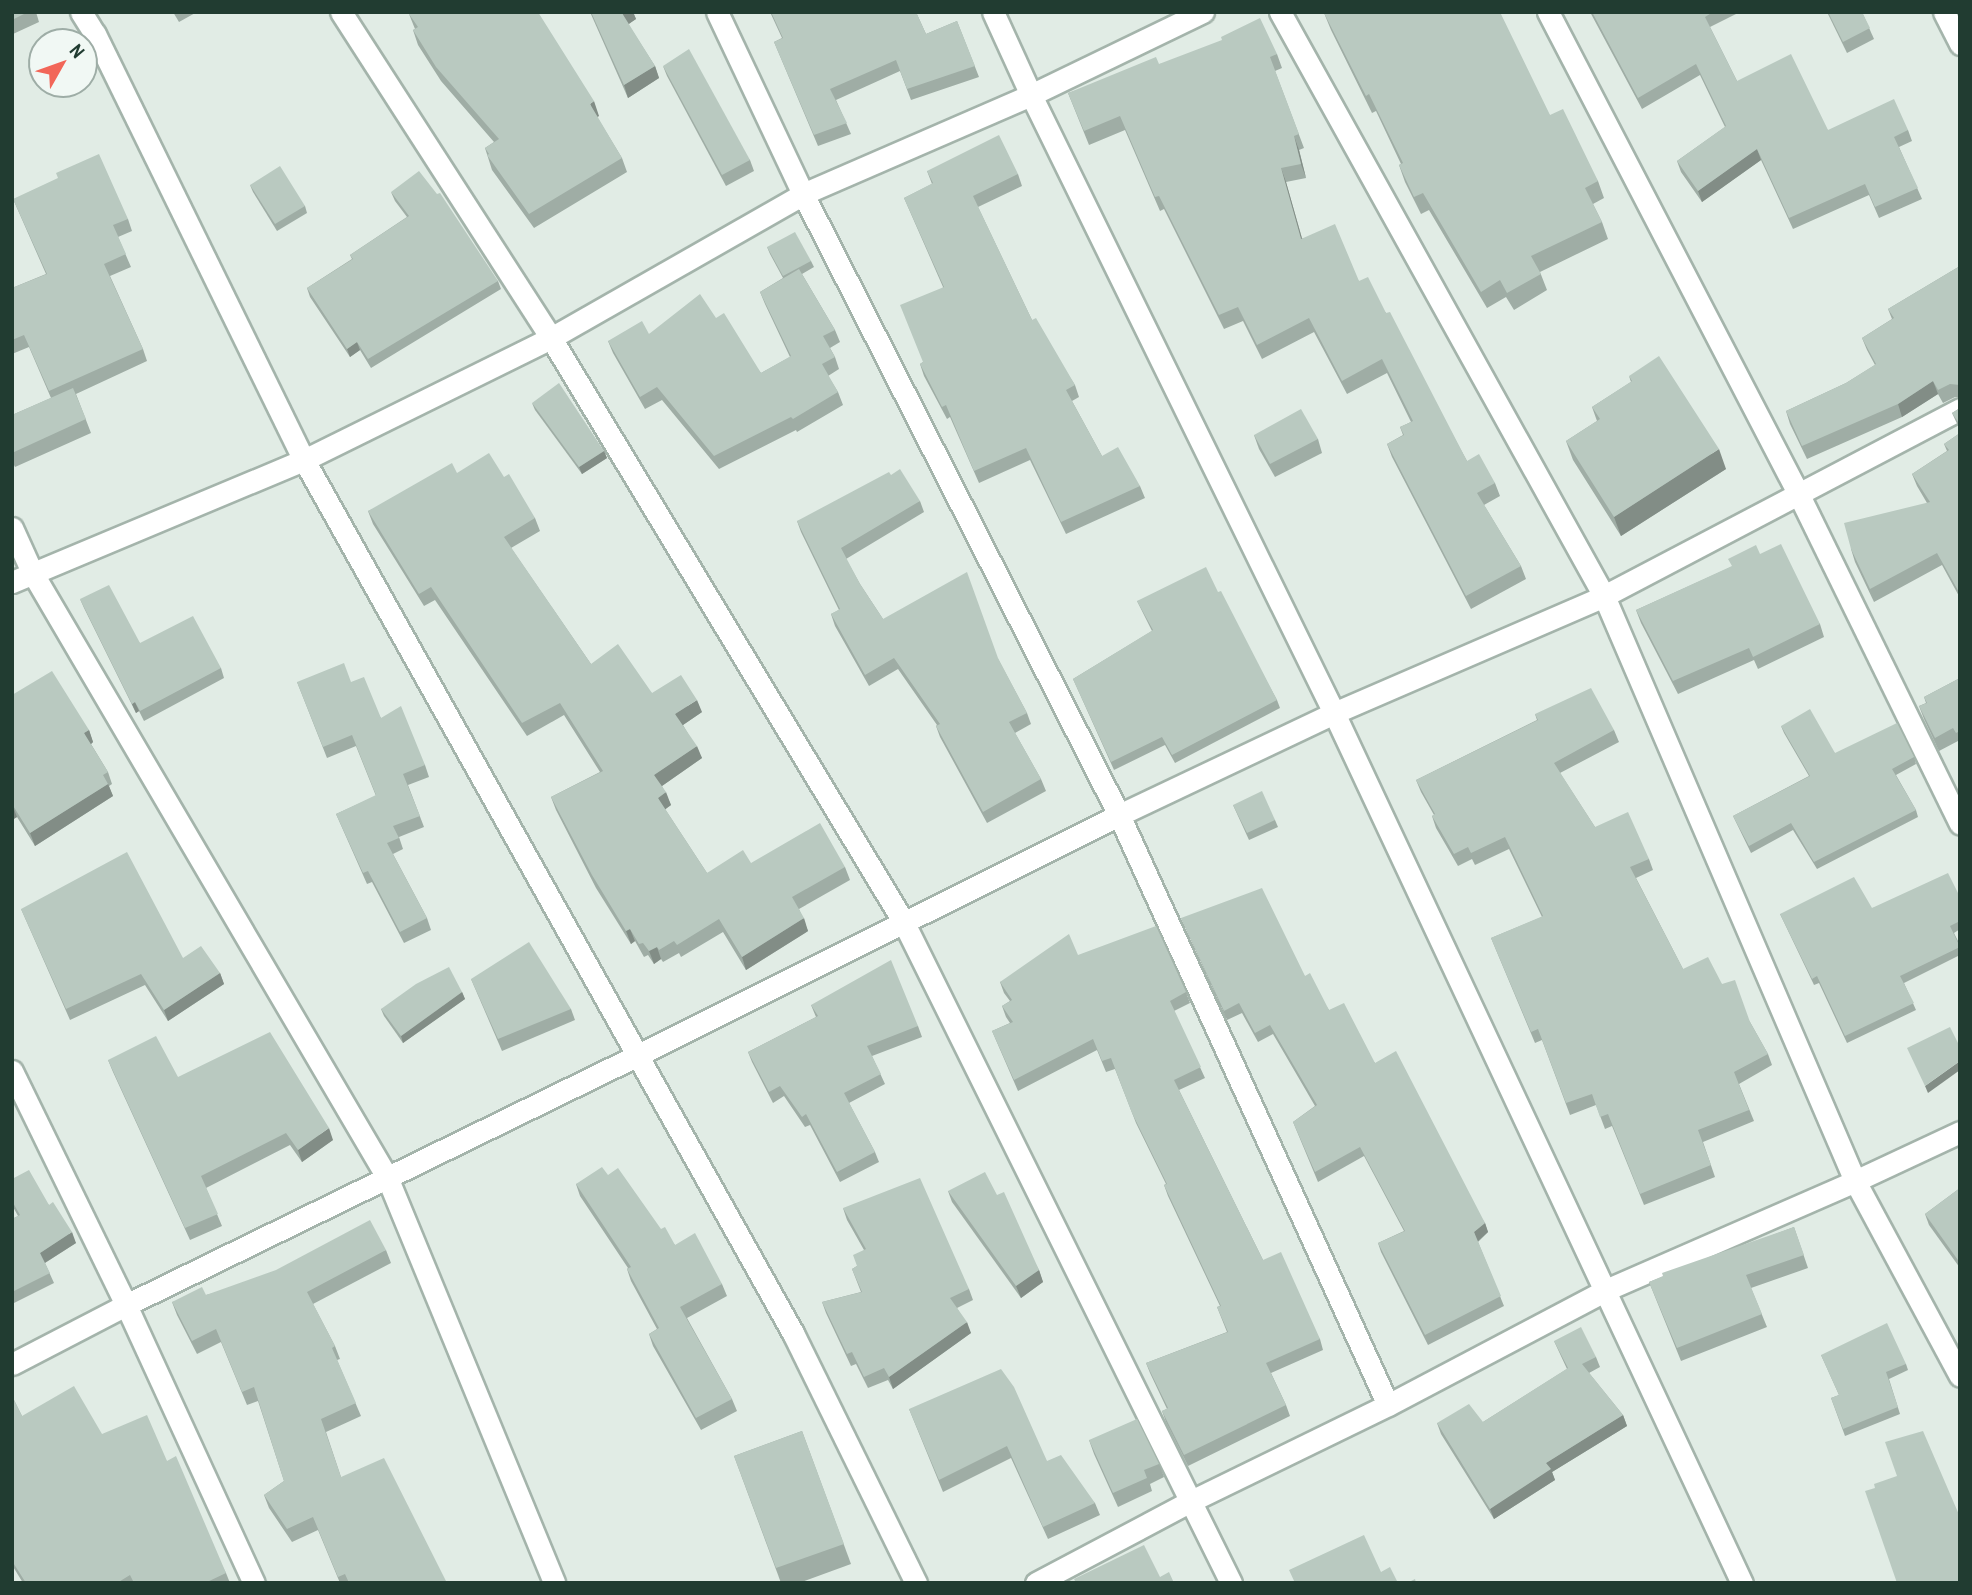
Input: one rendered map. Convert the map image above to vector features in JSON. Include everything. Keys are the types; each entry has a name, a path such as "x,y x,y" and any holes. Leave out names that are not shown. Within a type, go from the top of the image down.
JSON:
{"street":[{"path":"81,12 95,34 304,460 793,1333 916,1583"},
{"path":"341,12 551,338 903,921 1231,1583"},
{"path":"717,12 803,194 1119,815 1388,1405"},
{"path":"993,12 1031,95 1334,713 1742,1583"},
{"path":"12,582 304,460 551,338 803,194 1031,95 1203,12"},
{"path":"1280,12 1604,596 1855,1181 1960,1376"},
{"path":"1548,12 1798,493 1960,823"},
{"path":"1944,12 1960,44"},
{"path":"12,1364 126,1305 636,1056 1119,815 1334,713 1604,596 1960,409"},
{"path":"12,528 32,572 387,1177 554,1583"},
{"path":"12,1071 126,1305 254,1583"},
{"path":"1036,1583 1189,1502 1388,1405 1606,1290 1960,1132"}],"building":[{"path":"12,12 28,12 12,20"},
{"path":"538,12 594,101 590,104 622,158 529,214 487,155 489,154 485,148 499,139 436,67 413,30 418,27 409,14"},
{"path":"591,12 623,12 655,66 624,85"},
{"path":"771,12 916,12 926,34 957,21 975,66 907,89 896,60 830,89 847,123 814,135 774,42 783,38"},
{"path":"1500,12 1550,115 1563,109 1598,181 1585,188 1602,222 1531,256 1541,274 1507,293 1500,280 1481,292 1423,193 1414,197 1399,165 1403,163 1369,94 1366,96 1324,13"},
{"path":"1592,12 1713,12 1705,17 1737,81 1791,54 1828,130 1894,99 1908,130 1894,137 1918,188 1875,207 1865,184 1789,218 1757,149 1698,191 1677,161 1726,126 1696,64 1638,98"},
{"path":"1828,12 1862,12 1870,28 1843,42"},
{"path":"1260,18 1277,54 1270,57 1299,134 1294,136 1301,164 1281,168 1301,239 1335,224 1359,281 1368,277 1386,313 1390,312 1467,461 1479,454 1495,483 1477,493 1521,566 1466,596 1387,444 1404,435 1400,427 1413,421 1382,359 1342,381 1309,318 1257,345 1238,307 1219,315 1159,196 1155,197 1120,116 1084,131 1068,93 1156,57 1159,64 1222,40 1221,37"},
{"path":"689,49 750,160 722,175 663,66"},
{"path":"999,135 1018,174 973,196 1032,320 1036,318 1075,385 1066,390 1102,456 1118,447 1140,486 1061,522 1026,448 974,471 946,405 942,407 920,364 923,362 900,305 944,287 904,198 933,183 927,171"},
{"path":"99,154 128,219 113,225 126,254 104,264 143,349 49,391 24,335 12,340 12,288 47,274 13,199 58,178 56,173"},
{"path":"280,166 305,206 275,224 250,185"},
{"path":"419,171 437,194 440,193 498,281 368,359 357,342 347,349 307,288 353,259 350,255 409,216 391,192"},
{"path":"795,232 811,261 783,276 767,247"},
{"path":"1960,266 1960,385 1950,384 1938,390 1933,381 1898,404 1802,446 1786,411 1846,383 1876,364 1862,338 1894,318 1888,309"},
{"path":"799,269 835,330 823,336 835,357 822,364 838,392 793,419 791,417 714,456 657,387 640,397 608,341 642,321 649,334 700,294 716,318 724,313 761,373 791,356 760,292"},
{"path":"1659,356 1719,449 1614,517 1566,441 1600,419 1592,407 1632,381 1629,376"},
{"path":"559,383 604,451 579,467 532,403"},
{"path":"73,388 86,419 12,453 12,415"},
{"path":"1960,408 1960,425 1952,413"},
{"path":"1301,409 1318,439 1270,464 1254,435"},
{"path":"1960,433 1960,594 1937,553 1870,589 1851,549 1844,523 1930,502 1912,474 1949,450 1944,444"},
{"path":"489,453 504,477 509,474 535,518 504,537 591,664 618,644 652,693 681,675 697,700 675,714 697,746 654,775 666,792 658,798 707,873 743,850 751,863 820,823 845,867 792,897 804,918 742,957 719,919 677,945 674,941 659,950 657,947 649,951 643,943 639,944 630,929 626,931 592,875 551,797 603,771 560,703 522,723 431,587 419,594 368,511 452,463 457,473"},
{"path":"900,469 920,501 841,548 883,619 967,572 998,658 1027,713 1009,722 1041,779 983,812 936,726 940,724 894,658 865,675 831,614 840,609 797,521 889,472 891,475"},
{"path":"1781,544 1820,624 1753,657 1749,648 1673,681 1636,610 1732,566 1728,559 1756,545 1760,554"},
{"path":"1206,567 1277,700 1172,755 1162,737 1111,762 1073,679 1153,630 1137,601"},
{"path":"109,585 140,643 193,616 221,668 140,711 135,702 132,704 80,599"},
{"path":"344,663 351,682 364,677 381,718 401,706 425,765 403,774 420,816 393,826 399,838 387,843 427,918 400,932 368,871 363,873 336,814 376,795 352,735 323,747 297,682"},
{"path":"52,671 89,730 84,733 108,772 103,775 108,784 30,833 12,804 12,695"},
{"path":"1960,678 1960,731 1956,733 1953,728 1935,738 1919,706 1927,703 1924,697"},
{"path":"1591,688 1614,730 1554,763 1595,827 1628,812 1649,859 1630,867 1683,969 1708,957 1722,984 1735,980 1750,1022 1768,1054 1734,1072 1749,1110 1698,1130 1711,1165 1640,1194 1608,1114 1600,1117 1592,1094 1566,1103 1538,1029 1531,1032 1491,938 1543,916 1505,837 1471,853 1468,847 1454,854 1432,816 1435,814 1416,780 1538,720 1535,714"},
{"path":"1810,709 1835,753 1897,723 1914,757 1892,769 1916,810 1814,862 1791,823 1749,846 1733,816 1810,776 1781,726"},
{"path":"1262,791 1275,820 1247,833 1233,805"},
{"path":"127,852 183,958 201,946 220,973 164,1010 141,974 66,1009 21,909"},
{"path":"1948,873 1960,897 1960,921 1950,926 1960,947 1900,976 1914,1003 1845,1036 1817,976 1812,979 1780,914 1854,877 1872,908"},
{"path":"1262,888 1305,976 1310,973 1329,1010 1344,1003 1375,1063 1396,1051 1485,1223 1474,1232 1501,1296 1425,1335 1378,1243 1405,1231 1360,1147 1315,1172 1293,1122 1317,1105 1270,1025 1255,1033 1239,1003 1224,1011 1181,918"},
{"path":"1156,926 1186,992 1170,1001 1201,1067 1174,1080 1263,1260 1281,1252 1320,1339 1266,1363 1286,1405 1184,1455 1162,1411 1168,1408 1146,1363 1228,1332 1217,1307 1221,1306 1132,1113 1111,1058 1102,1061 1093,1039 1014,1080 992,1031 1013,1022 1002,1006 1012,1000 1000,982 1069,934 1078,955"},
{"path":"529,942 571,1009 498,1039 471,979"},
{"path":"891,960 918,1026 867,1046 881,1074 844,1093 875,1152 837,1172 806,1114 802,1117 780,1086 769,1092 748,1052 818,1016 811,1005"},
{"path":"449,967 462,992 401,1036 381,1009 416,984"},
{"path":"1950,1027 1960,1047 1960,1061 1925,1086 1907,1048"},
{"path":"270,1032 329,1128 298,1150 286,1133 201,1176 218,1214 185,1228 108,1060 156,1036 178,1077"},
{"path":"602,1167 608,1175 618,1168 661,1229 665,1227 675,1245 695,1233 722,1284 680,1307 732,1399 696,1418 649,1334 659,1328 627,1269 631,1267 576,1184"},
{"path":"29,1170 49,1205 53,1202 72,1232 40,1253 50,1273 12,1292 12,1219 20,1215 12,1201 12,1179"},
{"path":"985,1172 997,1195 1004,1192 1039,1270 1016,1286 948,1191"},
{"path":"920,1178 969,1289 950,1298 967,1322 889,1377 884,1368 864,1377 852,1352 847,1354 822,1302 862,1292 852,1269 857,1266 853,1255 866,1249 843,1208"},
{"path":"1960,1188 1960,1263 1925,1214"},
{"path":"370,1220 386,1250 307,1292 335,1346 332,1348 356,1403 321,1419 341,1477 384,1458 447,1583 349,1583 345,1574 338,1577 313,1517 287,1529 264,1495 284,1481 254,1387 242,1392 216,1329 192,1341 172,1302 202,1287 206,1295 276,1270"},
{"path":"1794,1227 1804,1255 1746,1275 1762,1314 1677,1348 1649,1282 1663,1276 1662,1273"},
{"path":"1887,1323 1906,1364 1886,1372 1898,1407 1843,1429 1831,1398 1839,1395 1821,1355"},
{"path":"1581,1327 1596,1357 1582,1364 1623,1415 1546,1463 1551,1469 1490,1509 1437,1423 1469,1404 1483,1422 1568,1368 1554,1341"},
{"path":"1001,1369 1014,1387 1047,1461 1061,1455 1095,1503 1043,1527 1007,1446 939,1480 909,1409"},
{"path":"74,1386 102,1434 147,1415 167,1461 176,1456 226,1573 205,1583 134,1583 130,1575 117,1583 26,1583 12,1561 12,1396 22,1416"},
{"path":"1137,1419 1159,1464 1144,1470 1147,1478 1113,1493 1089,1440"},
{"path":"802,1431 844,1544 776,1568 734,1456"},
{"path":"1923,1431 1960,1517 1960,1583 1897,1583 1865,1491 1875,1488 1874,1484 1897,1476 1885,1442"},
{"path":"1364,1535 1381,1572 1390,1567 1398,1583 1295,1583 1289,1570"},
{"path":"1144,1545 1160,1577 1169,1572 1174,1583 1076,1583 1074,1579"}]}
